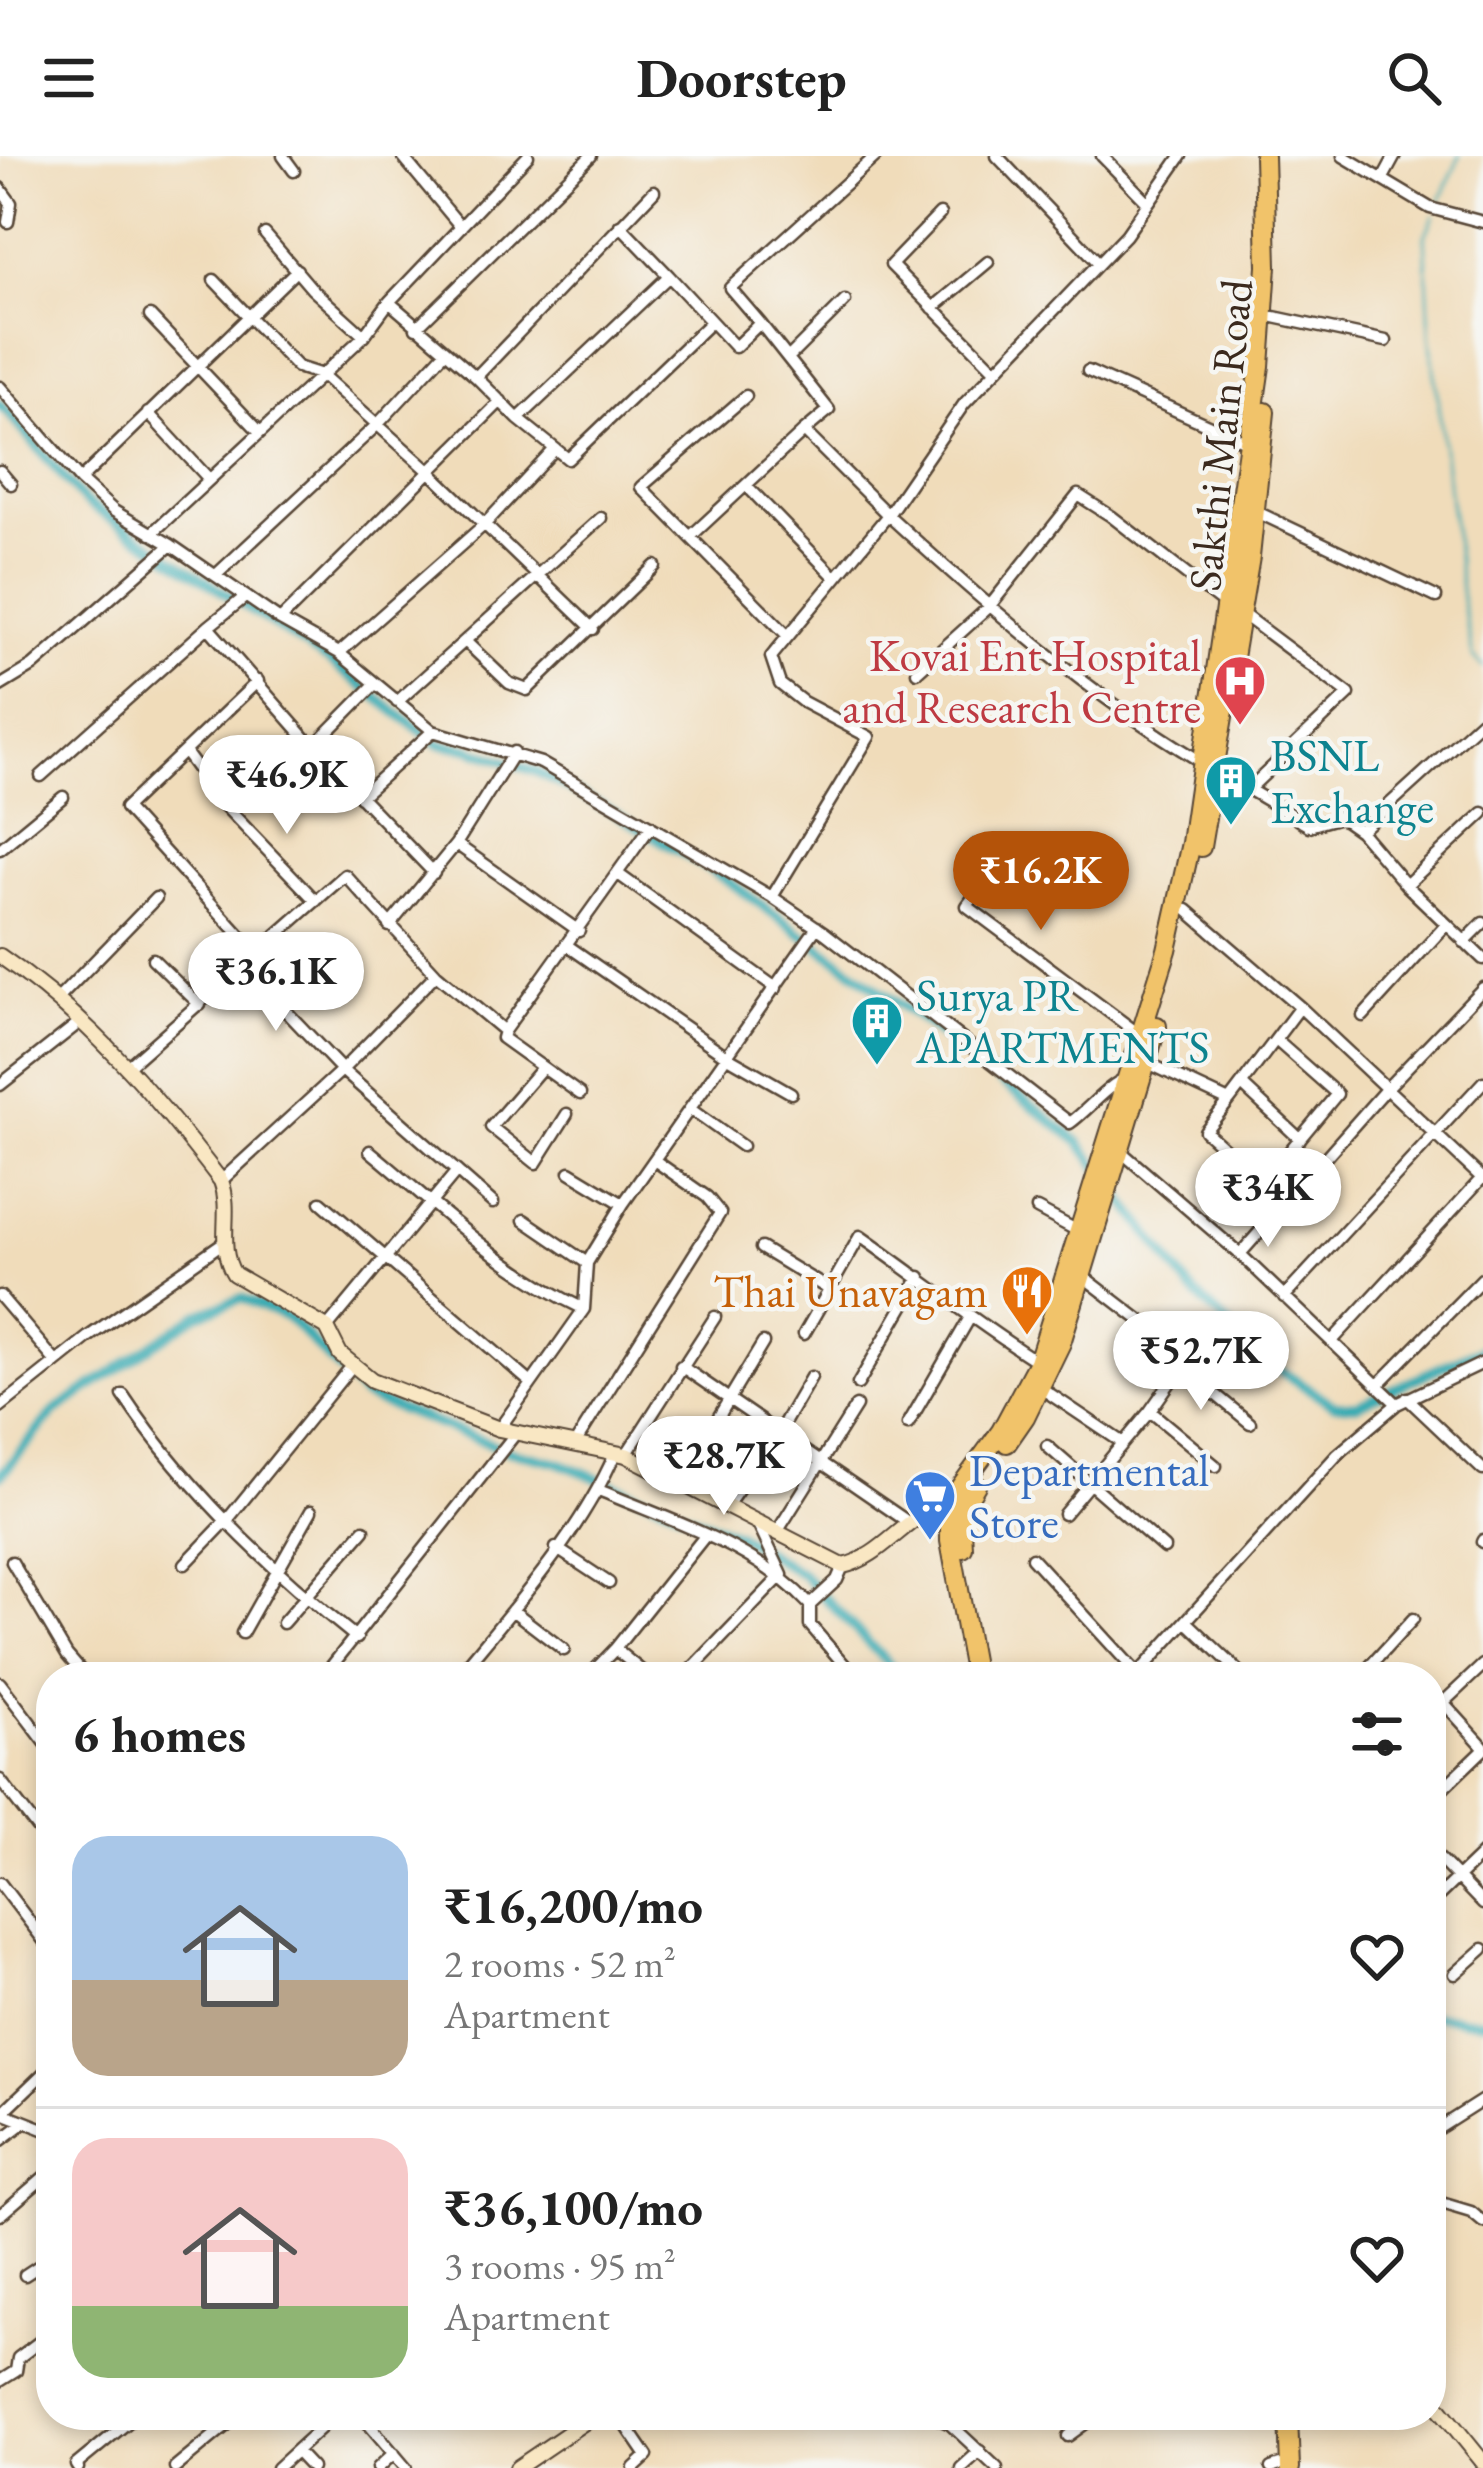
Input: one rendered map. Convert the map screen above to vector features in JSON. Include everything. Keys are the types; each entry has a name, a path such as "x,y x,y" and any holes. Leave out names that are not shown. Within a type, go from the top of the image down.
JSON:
{"highway":[{"path":"1232,608 1268,266 1264,156"},
{"name":"Sakthi Main Road","path":"957,1501 1025,1418 1061,1343 1096,1197 1148,1063 1187,910 1232,608 1257,512 1278,270 1276,156"},
{"path":"1114,1148 1208,765"},
{"path":"972,1662 950,1541 957,1501 1038,1362 1076,1230 1096,1197"},
{"path":"957,1501 982,1662"},
{"path":"1280,2467 1283,2430"}],"main road":[{"path":"0,956 128,1067 221,1181 226,1200 225,1259 234,1274 327,1328 351,1367 372,1380 499,1429 618,1457 680,1481 777,1532 840,1573 863,1562 908,1522 957,1501"},
{"path":"1446,2416 1483,2462"},
{"path":"517,2468 573,2430"}],"street":[{"path":"283,156 294,171"},
{"path":"402,156 460,227"},
{"path":"151,534 364,336 389,302 528,156"},
{"path":"416,328 591,156"},
{"path":"691,537 829,410 730,288 876,156"},
{"path":"997,156 1099,263"},
{"path":"1102,156 1147,202"},
{"path":"772,897 869,737 803,702 780,683 771,657 888,514 964,404 1126,235 1181,156"},
{"path":"1343,156 1430,208 1483,222"},
{"path":"1383,178 1395,156"},
{"path":"0,188 11,203 8,222"},
{"path":"476,377 655,190"},
{"path":"940,214 891,265 995,370"},
{"path":"620,225 735,347 760,323"},
{"path":"265,234 364,336"},
{"path":"933,308 988,262"},
{"path":"80,480 297,270"},
{"path":"518,419 669,276"},
{"path":"214,280 297,367 322,375 378,424 593,628"},
{"path":"789,357 845,301"},
{"path":"389,302 568,459 711,322"},
{"path":"150,316 259,430"},
{"path":"1274,317 1386,341"},
{"path":"216,575 378,424 446,351"},
{"path":"1088,371 1248,443"},
{"path":"0,387 80,480 114,511 339,653 433,731 541,763 772,897 1070,1123 1095,1105 1109,1086 1128,1078"},
{"path":"746,396 641,488 788,636"},
{"path":"280,620 501,401"},
{"path":"148,413 209,478"},
{"path":"804,431 988,607 1094,688 1309,826 1340,817 1360,831 1406,885 1483,959"},
{"path":"339,653 485,524 555,448"},
{"path":"0,471 11,484"},
{"path":"746,485 836,578"},
{"path":"917,672 988,607 1078,495 1349,694 1250,788"},
{"path":"1257,512 1436,597"},
{"path":"397,702 601,518"},
{"path":"0,686 33,666 171,545"},
{"path":"466,642 509,683 527,690 655,566"},
{"path":"41,776 244,597"},
{"path":"208,628 434,873"},
{"path":"257,955 125,808 258,681"},
{"path":"313,746 375,684"},
{"path":"1360,831 1483,723"},
{"path":"360,796 433,731"},
{"path":"185,752 224,805 316,901"},
{"path":"389,926 456,844 514,753"},
{"path":"0,828 5,845 63,797"},
{"path":"1406,885 1483,813"},
{"path":"580,1094 502,1038 651,827"},
{"path":"456,844 579,931"},
{"path":"976,845 997,865 967,906 1142,1037"},
{"path":"128,1067 345,874 436,974 504,1031"},
{"path":"618,874 776,988"},
{"path":"56,1000 156,898"},
{"path":"1187,910 1300,1006 1483,1178 1332,1341"},
{"path":"1464,942 1483,923"},
{"path":"1364,1016 1447,926"},
{"path":"499,1429 584,1310 587,1263 623,1204 817,928"},
{"path":"568,946 728,1058 790,1094"},
{"path":"153,959 200,1005"},
{"path":"243,966 343,1070 493,1203"},
{"path":"221,1181 343,1070 436,974"},
{"path":"1240,1254 1483,988"},
{"path":"1277,1041 1337,1094 1263,1183 1205,1131 1300,1006"},
{"path":"0,1085 80,1022"},
{"path":"1148,1063 1229,1101"},
{"path":"541,1069 491,1127 536,1162 567,1114"},
{"path":"1284,1297 1483,1082"},
{"path":"1241,1085 1300,1139"},
{"path":"689,1109 742,1146"},
{"path":"1114,1148 1240,1254 1380,1385 1483,1470"},
{"path":"370,1151 486,1249 541,1289 584,1310"},
{"path":"574,1445 720,1213 706,1197 654,1160"},
{"path":"327,1328 457,1171"},
{"path":"570,1172 623,1204"},
{"path":"321,1202 530,1382"},
{"path":"1037,1209 1076,1230"},
{"path":"524,1220 587,1263"},
{"path":"804,1334 860,1237 920,1277 969,1318 1038,1362"},
{"path":"2,1401 224,1242"},
{"path":"760,1248 830,1290"},
{"path":"1064,1514 1150,1412 1188,1357 1080,1274"},
{"path":"858,1384 920,1277"},
{"path":"1380,1385 1483,1278"},
{"path":"0,1296 56,1362"},
{"path":"469,1662 599,1490 715,1316"},
{"path":"908,1424 969,1318"},
{"path":"680,1481 763,1343"},
{"path":"1149,1662 1337,1455 1400,1402 1483,1363"},
{"path":"681,1366 908,1522"},
{"path":"1181,1366 1250,1423"},
{"path":"185,1564 228,1519 351,1367"},
{"path":"727,1506 811,1377"},
{"path":"1041,1388 1123,1444"},
{"path":"123,1395 151,1437 276,1570 357,1638"},
{"path":"777,1532 856,1406"},
{"path":"1150,1412 1216,1466"},
{"path":"336,1662 516,1433"},
{"path":"1047,1446 1164,1549"},
{"path":"599,1490 740,1550 782,1575 811,1604"},
{"path":"242,1633 311,1511"},
{"path":"757,1523 782,1575"},
{"path":"283,1623 364,1530"},
{"path":"602,1662 705,1535"},
{"path":"556,1548 609,1583"},
{"path":"1032,1558 1124,1662"},
{"path":"12,1562 73,1662"},
{"path":"840,1573 811,1604 810,1625 842,1662"},
{"path":"698,1662 782,1575"},
{"path":"512,1610 564,1650"},
{"path":"1374,1662 1413,1619"},
{"path":"1187,1622 1229,1662"},
{"path":"615,1649 631,1662"},
{"path":"1446,1701 1483,1665"},
{"path":"0,1683 36,1730"},
{"path":"1446,1705 1483,1748 1446,1785"},
{"path":"0,1780 36,1827"},
{"path":"1446,1888 1483,1853"},
{"path":"1446,1866 1483,1904"},
{"path":"0,1883 36,1930"},
{"path":"1455,1974 1483,1949"},
{"path":"36,2080 1,2113 36,2126"},
{"path":"1446,2124 1480,2107"},
{"path":"0,2141 25,2122"},
{"path":"0,2215 36,2184"},
{"path":"1446,2204 1471,2212 1483,2222"},
{"path":"26,2275 36,2268"},
{"path":"0,2381 16,2371 18,2358 36,2347"},
{"path":"78,2468 119,2430"},
{"path":"175,2468 221,2430"},
{"path":"277,2468 319,2430"},
{"path":"374,2430 406,2468"},
{"path":"629,2430 647,2456 634,2468"},
{"path":"957,2430 997,2468"},
{"path":"1068,2436 1076,2430"},
{"path":"296,2451 312,2468"},
{"path":"962,2468 980,2451"},
{"path":"378,2468 394,2453"}],"waterway":[{"path":"1439,204 1460,156"},
{"path":"1434,216 1425,236 1430,335 1463,607 1473,656 1483,667"},
{"path":"0,404 85,502 332,663 438,744 466,748 537,772 615,813 731,883 918,1018 1079,1142 1192,1291 1276,1368 1334,1405 1357,1405 1483,1348"},
{"path":"0,1476 54,1412 197,1315 242,1298 290,1319 364,1396 509,1451 557,1462 737,1534 803,1575 887,1662"},
{"path":"1446,2017 1483,2022"}],"place":[{"name":"Kovai Ent Hospital and Research Centre","path":"1240,727"},
{"name":"BSNL Exchange","path":"1231,827"},
{"name":"Surya PR APARTMENTS","path":"877,1067"},
{"name":"Thai Unavagam","path":"1027,1337"},
{"name":"Departmental Store","path":"930,1542"}]}
